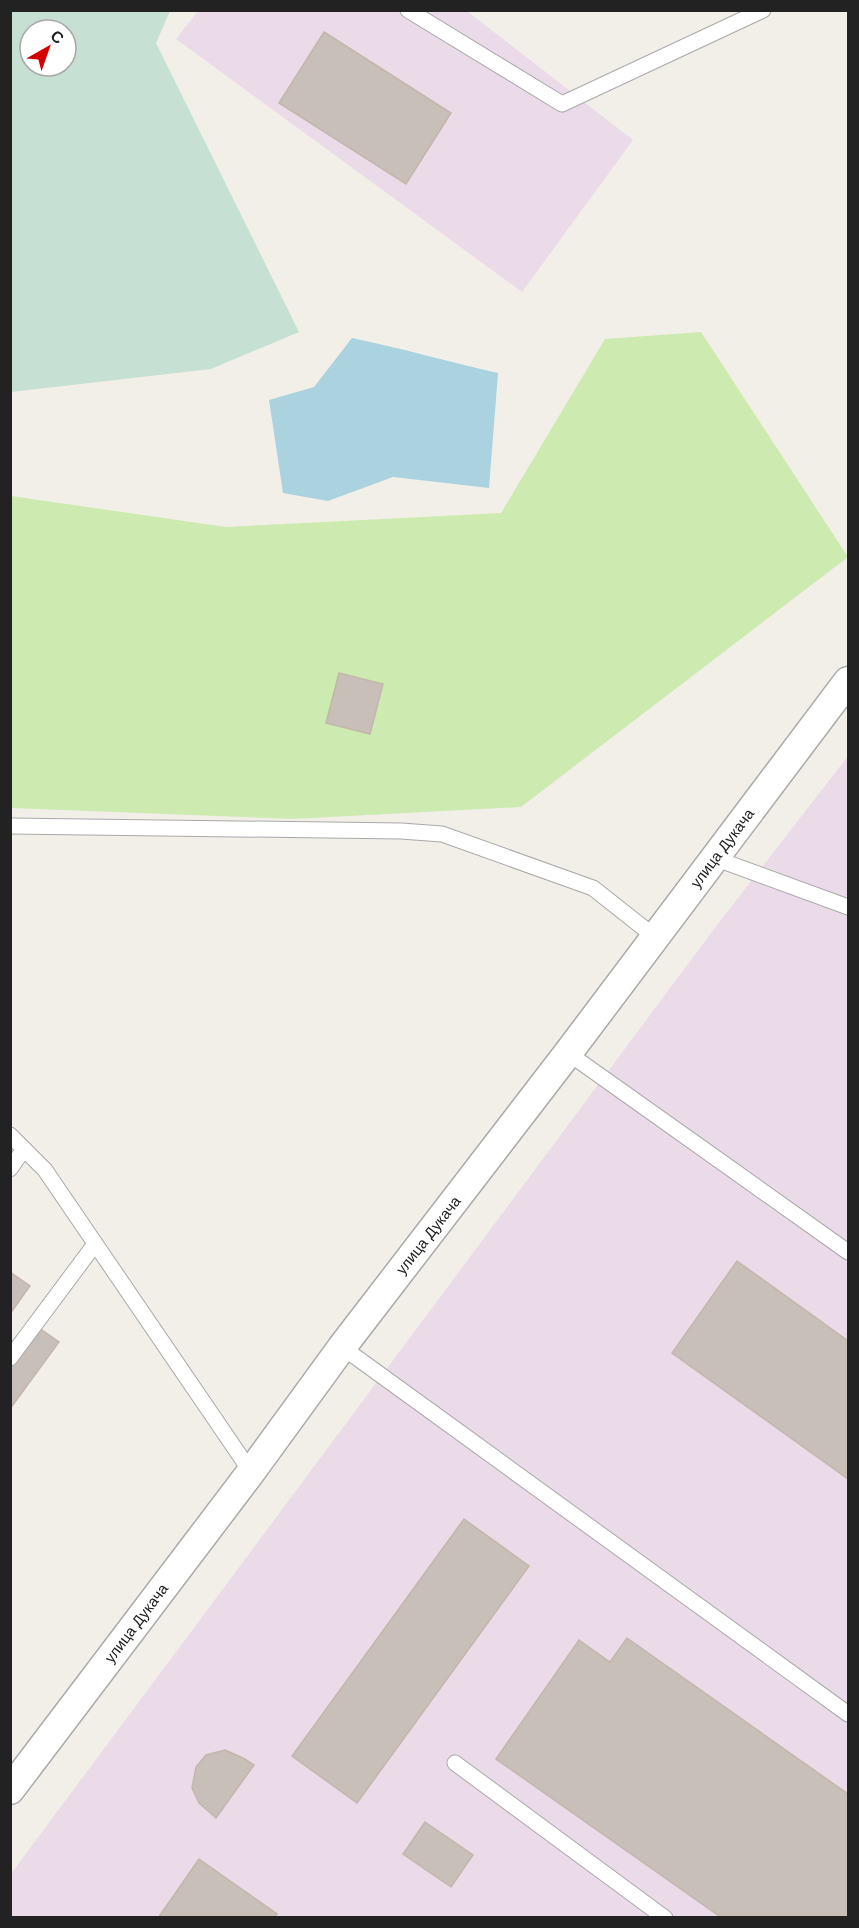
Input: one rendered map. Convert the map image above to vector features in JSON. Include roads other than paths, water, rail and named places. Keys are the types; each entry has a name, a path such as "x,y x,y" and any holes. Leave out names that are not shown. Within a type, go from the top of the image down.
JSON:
{"street":[{"name":"улица Дукача","path":"10,1790 251,1472 342,1347 849,681"}],"lane":[{"path":"408,10 562,104 763,10"},
{"path":"10,826 401,831 442,834 593,888 655,937"},
{"path":"714,858 849,907"},
{"path":"568,1053 849,1252"},
{"path":"10,1135 45,1170 251,1472"},
{"path":"10,1169 24,1149"},
{"path":"10,1358 95,1244"},
{"path":"342,1347 849,1714"},
{"path":"455,1763 665,1917"}],"water":[{"path":"352,338 498,373 489,488 393,477 328,501 283,493 269,400 314,387"}]}
